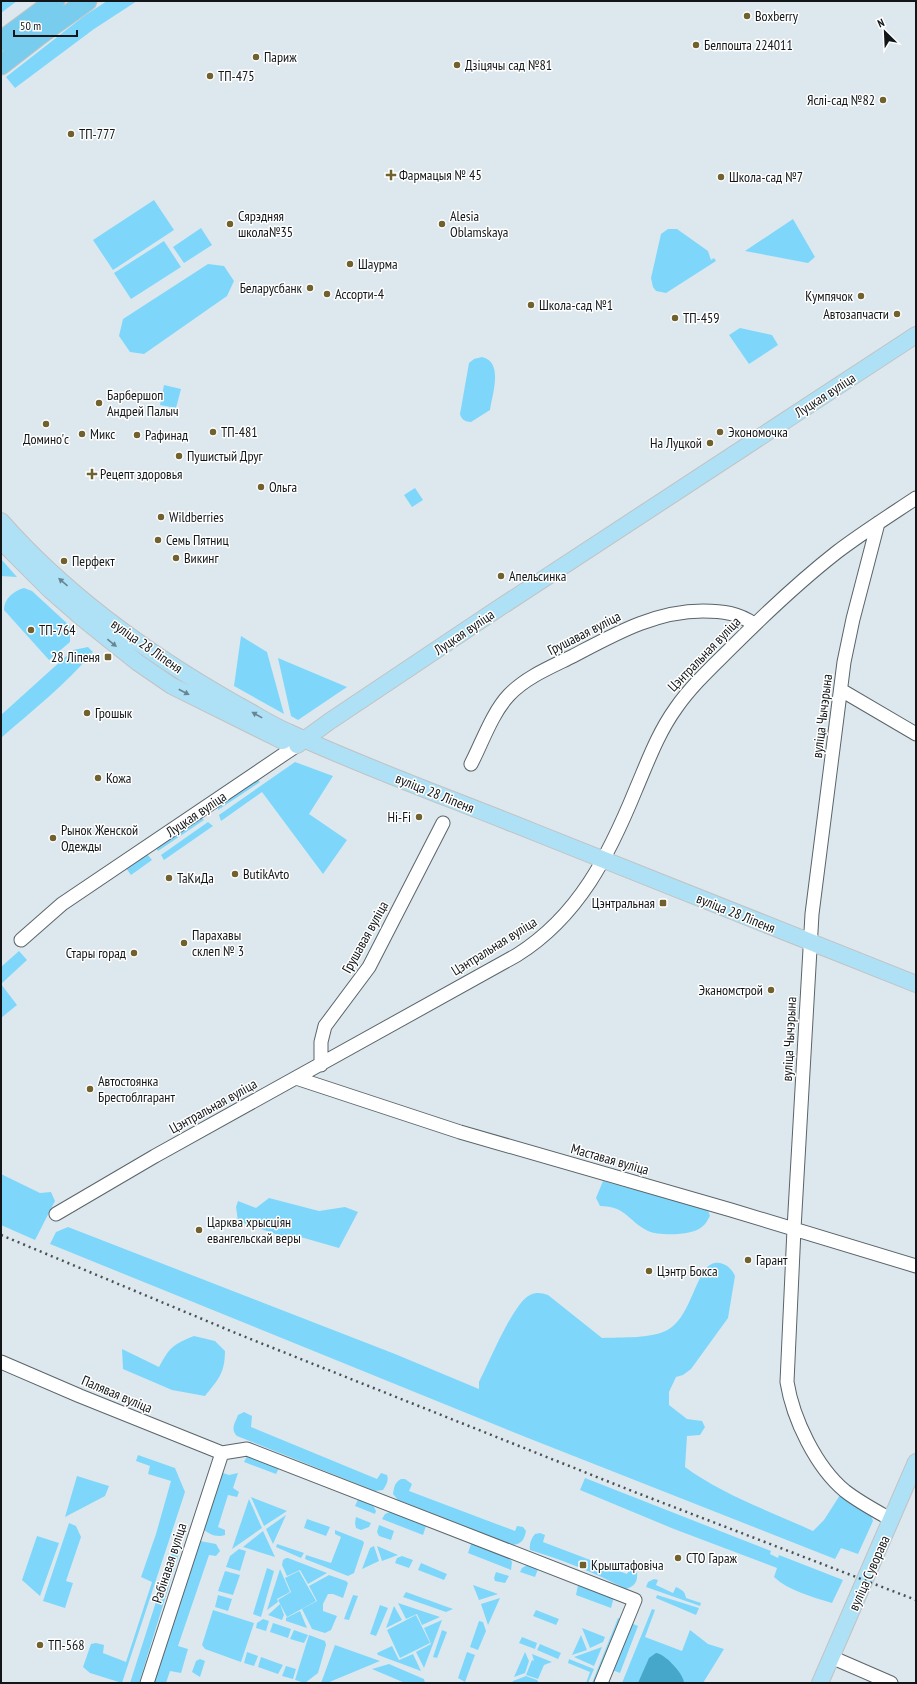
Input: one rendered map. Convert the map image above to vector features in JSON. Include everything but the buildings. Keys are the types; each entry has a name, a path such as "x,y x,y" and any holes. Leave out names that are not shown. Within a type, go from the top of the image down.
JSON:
{"highway":[{"path":"1,41 55,1"},
{"path":"1,65 87,1"}],"main road":[{"name":"Луцкая вуліца","path":"300,743 496,610 916,335"},
{"name":"вуліца 28 Ліпеня","path":"1,520 51,571 92,608 162,658 225,697 287,732 300,743"},
{"name":"вуліца 28 Ліпеня","path":"1,542 30,571 82,618 151,672 172,686 220,711 810,947 916,993"},
{"path":"151,672 162,658"},
{"name":"вуліца 28 Ліпеня","path":"810,947 916,984"},
{"name":"вуліца Суворава","path":"820,1683 916,1462"}],"street":[{"name":"Цэнтральная вуліца","path":"56,1214 143,1163 321,1065 517,955 539,941 567,913 602,863 621,827 655,745 675,708 693,686 754,624 816,569 853,540 916,498"},
{"name":"вуліца Чычэрына","path":"878,524 853,619 841,690 812,909 787,1382 790,1398 802,1431 831,1477 845,1491 892,1520"},
{"name":"Грушавая вуліца","path":"471,764 498,711 509,695 537,675 605,639 649,619 688,611 729,612 747,619 754,624"},
{"path":"841,690 916,734"},
{"name":"Луцкая вуліца","path":"21,940 62,904 300,743"},
{"name":"Грушавая вуліца","path":"321,1065 321,1042 325,1026 362,977 443,823"},
{"name":"Маставая вуліца","path":"296,1078 460,1132 916,1266"},
{"name":"Палявая вуліца","path":"1,1362 80,1396 222,1453"},
{"path":"222,1453 247,1449 635,1600 601,1683"},
{"name":"Рабінавая вуліца","path":"146,1683 222,1453"},
{"path":"831,1658 891,1683"}],"shaded area":[{"path":"1,1 17,1 1,13"},
{"path":"107,1 137,1 94,29 15,88 6,77 84,16"},
{"path":"154,200 174,230 113,270 93,240"},
{"path":"793,219 815,257 808,263 745,251"},
{"path":"201,228 212,245 184,263 173,247"},
{"path":"668,229 677,229 708,251 711,260 714,258 716,261 666,293 656,291 653,287 651,278 661,234"},
{"path":"164,241 181,267 131,299 114,273"},
{"path":"208,264 224,266 234,281 227,296 144,354 130,352 119,336 123,319"},
{"path":"740,328 772,335 778,345 749,364 729,335"},
{"path":"482,357 489,360 493,365 495,372 490,410 471,422 465,421 462,419 460,414 469,363 474,359"},
{"path":"164,385 181,389 176,408 160,405"},
{"path":"415,488 423,500 412,507 404,495"},
{"path":"1,559 17,577 1,576"},
{"path":"24,588 32,591 70,626 70,642 49,660 4,610 7,599 16,591"},
{"path":"241,636 267,652 284,714 234,686"},
{"path":"88,647 93,652 83,664 1,738 1,715 73,650"},
{"path":"278,658 347,687 298,720 291,716"},
{"path":"295,762 333,776 309,814 347,840 323,874 262,792 221,821 219,815"},
{"path":"258,780 260,782 218,810 218,806"},
{"path":"201,817 204,820 158,851 156,848"},
{"path":"208,822 213,826 164,860 161,855"},
{"path":"147,854 152,860 131,875 126,868"},
{"path":"19,951 27,960 1,984 1,967"},
{"path":"1,984 17,1005 1,1018"},
{"path":"1,1174 40,1193 51,1192 55,1201 35,1240 1,1225"},
{"path":"603,1181 708,1210 710,1216 704,1225 692,1232 676,1234 653,1233 641,1227 616,1208 600,1206 596,1198"},
{"path":"269,1198 319,1211 345,1207 358,1212 339,1248 297,1236 281,1236 238,1221 236,1207 238,1201 256,1208"},
{"path":"68,1227 395,1354 479,1389 479,1382 509,1321 523,1300 530,1295 539,1293 548,1295 602,1338 646,1336 662,1332 675,1324 681,1318 704,1271 712,1264 721,1263 729,1267 735,1276 728,1318 691,1369 683,1375 676,1377 669,1392 669,1405 687,1419 702,1421 705,1427 700,1435 687,1436 685,1467 715,1486 747,1502 813,1531 824,1520 840,1495 871,1515 873,1521 858,1554 841,1548 835,1559 528,1438 50,1244 56,1232"},
{"path":"194,1336 215,1341 225,1351 224,1365 220,1376 205,1396 172,1390 123,1369 122,1349 159,1367 172,1347"},
{"path":"244,1412 252,1416 251,1427 377,1479 381,1473 387,1475 388,1479 386,1485 383,1490 375,1491 237,1436 233,1428 238,1415"},
{"path":"248,1454 279,1468 276,1474 244,1462"},
{"path":"138,1455 175,1468 185,1492 122,1683 90,1673 83,1667 91,1644 96,1643 104,1645 103,1653 126,1662 152,1582 141,1577 156,1534 171,1481 148,1474 150,1466 136,1461"},
{"path":"220,1472 229,1475 238,1473 233,1488 239,1492 237,1497 228,1495 218,1527 225,1530 225,1535 216,1536 210,1534 202,1528"},
{"path":"77,1476 109,1486 105,1496 65,1517"},
{"path":"585,1478 771,1551 770,1554 778,1558 779,1555 843,1580 832,1603 802,1593 780,1582 774,1577 777,1568 674,1529 580,1490"},
{"path":"401,1479 405,1479 412,1484 409,1491 515,1531 517,1526 523,1527 526,1531 523,1539 520,1543 512,1545 398,1500 393,1494 395,1485"},
{"path":"251,1497 287,1511 264,1526"},
{"path":"359,1497 372,1503 376,1511 375,1514 355,1506"},
{"path":"249,1499 262,1528 232,1549"},
{"path":"392,1511 424,1523 426,1526 423,1535 382,1519 385,1514"},
{"path":"286,1515 273,1544 266,1529"},
{"path":"356,1517 371,1523 369,1527 361,1530 356,1528"},
{"path":"307,1519 330,1527 326,1536 304,1528"},
{"path":"69,1523 76,1526 81,1537 66,1581 73,1583 65,1608 43,1601"},
{"path":"379,1525 394,1531 391,1540 379,1536 377,1532"},
{"path":"335,1530 363,1541 364,1543 354,1573 348,1576 305,1559 306,1555 331,1563 341,1537 335,1534"},
{"path":"263,1531 275,1557 243,1547"},
{"path":"178,1533 182,1534 180,1550 139,1683 130,1683"},
{"path":"540,1533 545,1535 543,1542 627,1574 630,1569 637,1573 636,1581 631,1587 626,1589 579,1567 530,1550 532,1538 535,1534"},
{"path":"37,1536 59,1543 40,1596 22,1580"},
{"path":"200,1541 216,1544 220,1551 216,1556 209,1555 178,1646 188,1649 181,1673 170,1671 166,1683 151,1683 198,1543"},
{"path":"474,1543 510,1558 512,1562 511,1570 468,1553 471,1544"},
{"path":"277,1544 304,1553 301,1558 276,1547"},
{"path":"374,1546 379,1561 362,1569 370,1548"},
{"path":"377,1546 398,1555 382,1561"},
{"path":"239,1549 246,1551 240,1571 226,1567 230,1556"},
{"path":"402,1556 413,1560 409,1568 395,1563 397,1558"},
{"path":"286,1558 327,1573 308,1584 300,1570 287,1576 282,1565 283,1560"},
{"path":"421,1563 447,1574 444,1580 418,1570"},
{"path":"529,1564 538,1569 535,1577 520,1572 522,1568"},
{"path":"267,1568 274,1571 261,1617 253,1614"},
{"path":"280,1569 290,1592 277,1599 278,1602 267,1610"},
{"path":"225,1571 240,1575 233,1595 218,1591"},
{"path":"299,1571 316,1601 287,1617 278,1600 291,1592 285,1578"},
{"path":"496,1572 509,1576 505,1583 495,1581 494,1578"},
{"path":"329,1575 348,1583 343,1598 333,1594 328,1594 323,1604 323,1611 337,1616 331,1630 325,1633 312,1629 302,1609 317,1601 309,1586"},
{"path":"654,1579 658,1580 656,1585 673,1593 676,1587 680,1589 684,1592 686,1598 701,1603 700,1606 646,1587 648,1582"},
{"path":"473,1585 498,1594 479,1600"},
{"path":"578,1585 614,1597 611,1608 576,1595"},
{"path":"406,1592 453,1609 446,1612 403,1597"},
{"path":"218,1595 232,1599 228,1611 215,1607"},
{"path":"353,1595 358,1596 349,1620 344,1619"},
{"path":"657,1595 699,1608 696,1615 656,1598"},
{"path":"500,1598 488,1625 481,1604"},
{"path":"398,1603 440,1617 422,1625 417,1614 406,1619"},
{"path":"280,1604 284,1615 282,1620 268,1615"},
{"path":"380,1605 388,1608 376,1636 370,1634"},
{"path":"394,1606 402,1620 386,1628"},
{"path":"652,1609 655,1610 645,1637 682,1651 690,1630 708,1644 724,1649 703,1683 622,1683"},
{"path":"213,1610 254,1623 241,1662 205,1649 202,1645"},
{"path":"536,1610 559,1619 556,1625 533,1616"},
{"path":"300,1611 307,1628 286,1621 286,1618"},
{"path":"416,1615 430,1643 400,1658 387,1630"},
{"path":"618,1618 620,1619 595,1683 592,1683"},
{"path":"263,1619 269,1621 266,1631 256,1628 257,1623"},
{"path":"442,1620 424,1668 416,1652 431,1644 424,1628"},
{"path":"479,1621 483,1622 486,1631 478,1650 470,1647"},
{"path":"273,1623 291,1629 288,1638 270,1632"},
{"path":"631,1623 638,1626 620,1673 612,1670"},
{"path":"582,1628 605,1637 603,1642 590,1648"},
{"path":"294,1630 308,1635 304,1643 290,1639"},
{"path":"442,1630 447,1632 437,1658 433,1657"},
{"path":"309,1635 325,1641 326,1645 318,1673 305,1683 295,1680"},
{"path":"581,1635 587,1650 572,1655"},
{"path":"522,1637 537,1643 535,1649 519,1643"},
{"path":"540,1644 561,1653 558,1659 537,1650"},
{"path":"335,1645 380,1661 327,1683 321,1683"},
{"path":"392,1646 399,1660 413,1654 421,1671 378,1655 377,1653"},
{"path":"602,1647 594,1666 574,1657"},
{"path":"247,1652 258,1656 254,1666 244,1663"},
{"path":"467,1652 475,1655 465,1682 458,1678"},
{"path":"525,1652 529,1661 525,1673 514,1677"},
{"path":"656,1653 664,1656 673,1665 681,1675 684,1683 638,1683 649,1658"},
{"path":"532,1654 552,1662 544,1665 538,1679 526,1675 532,1660 534,1661"},
{"path":"261,1657 283,1665 278,1674 258,1667"},
{"path":"200,1659 205,1661 200,1677 192,1672 196,1661"},
{"path":"569,1659 594,1669 588,1683 586,1683 590,1672 568,1663"},
{"path":"389,1664 424,1679 425,1683 405,1683 372,1669"},
{"path":"286,1666 296,1669 293,1679 282,1676"},
{"path":"526,1676 537,1680 539,1683 512,1683 513,1681"}],"railway":[{"path":"1,1235 238,1334 632,1491 916,1600"}],"place":[{"name":"Boxberry","path":"747,16"},
{"name":"Белпошта 224011","path":"696,45"},
{"name":"Париж","path":"256,57"},
{"name":"Дзіцячы сад №81","path":"457,65"},
{"name":"ТП-475","path":"210,76"},
{"name":"Яслі-сад №82","path":"883,100"},
{"name":"ТП-777","path":"71,134"},
{"name":"Фармацыя № 45","path":"391,175"},
{"name":"Школа-сад №7","path":"721,177"},
{"name":"Сярэдняя школа№35","path":"230,224"},
{"name":"Alesia Oblamskaya","path":"442,224"},
{"name":"Шаурма","path":"350,264"},
{"name":"Беларусбанк","path":"310,288"},
{"name":"Ассорти-4","path":"327,294"},
{"name":"Кумпячок","path":"861,296"},
{"name":"Школа-сад №1","path":"531,305"},
{"name":"Автозапчасти","path":"897,314"},
{"name":"ТП-459","path":"675,318"},
{"name":"Барбершоп Андрей Палыч","path":"99,403"},
{"name":"Домино'c","path":"46,424"},
{"name":"ТП-481","path":"213,432"},
{"name":"Экономочка","path":"720,432"},
{"name":"Микс","path":"82,434"},
{"name":"Рафинад","path":"137,435"},
{"name":"На Луцкой","path":"710,443"},
{"name":"Пушистый Друг","path":"179,456"},
{"name":"Рецепт здоровья","path":"92,474"},
{"name":"Ольга","path":"261,487"},
{"name":"Wildberries","path":"161,517"},
{"name":"Семь Пятниц","path":"158,540"},
{"name":"Викинг","path":"176,558"},
{"name":"Перфект","path":"64,561"},
{"name":"Апельсинка","path":"501,576"},
{"name":"ТП-764","path":"31,630"},
{"name":"28 Ліпеня","path":"108,657"},
{"name":"Грошык","path":"87,713"},
{"name":"Кожа","path":"98,778"},
{"name":"Hi-Fi","path":"419,817"},
{"name":"Рынок Женской Одежды","path":"53,838"},
{"name":"ButikAvto","path":"235,874"},
{"name":"ТаКиДа","path":"169,878"},
{"name":"Цэнтральная","path":"663,903"},
{"name":"Парахавы склеп № 3","path":"184,943"},
{"name":"Стары горад","path":"134,953"},
{"name":"Эканомстрой","path":"771,990"},
{"name":"Автостоянка Брестоблгарант","path":"90,1089"},
{"name":"Царква хрысціян евангельскай веры","path":"199,1230"},
{"name":"Гарант","path":"748,1260"},
{"name":"Цэнтр Бокса","path":"649,1271"},
{"name":"СТО Гараж","path":"678,1558"},
{"name":"Крыштафовіча","path":"583,1565"},
{"name":"ТП-568","path":"40,1645"}]}
